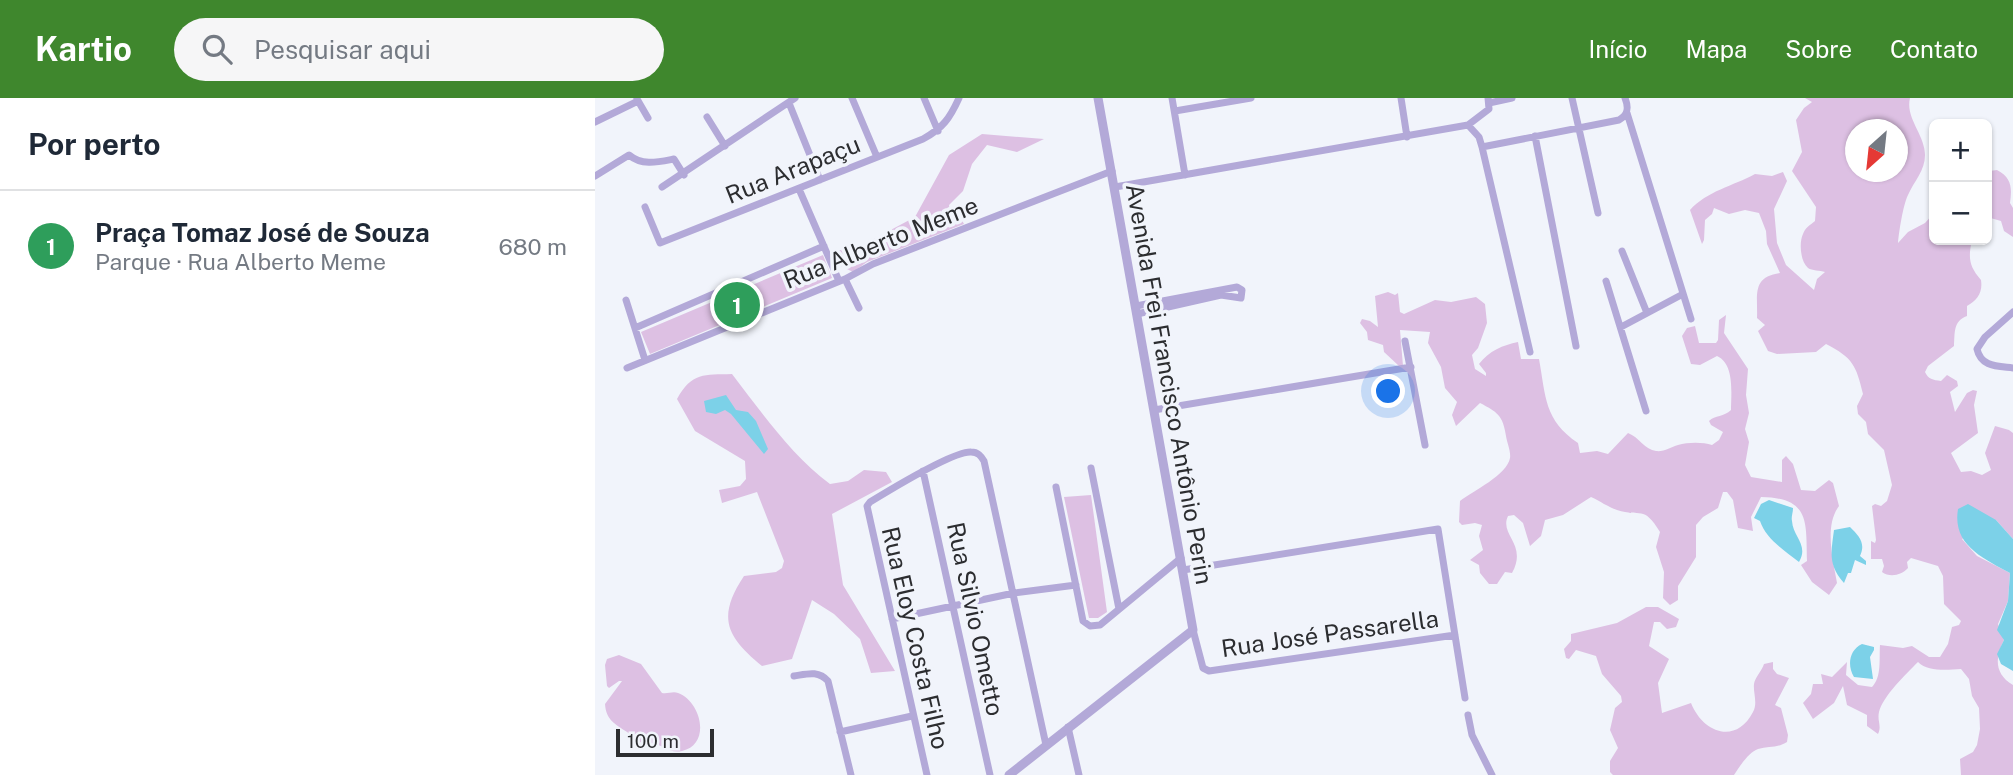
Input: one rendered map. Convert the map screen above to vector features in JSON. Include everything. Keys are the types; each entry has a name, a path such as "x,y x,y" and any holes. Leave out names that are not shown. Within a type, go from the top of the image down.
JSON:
{"street":[{"path":"852,98 877,158"},
{"path":"924,98 938,131 950,118 959,98"},
{"name":"Avenida Frei Francisco Antônio Perin","path":"1098,98 1193,630 1203,668 1209,671"},
{"path":"1172,98 1185,175"},
{"path":"1175,111 1251,98"},
{"path":"1401,98 1407,137"},
{"path":"1115,187 1468,125 1489,109 1489,100 1512,98"},
{"path":"1572,98 1598,213"},
{"path":"1625,98 1627,113 1691,319"},
{"path":"595,122 638,100 648,118"},
{"path":"662,187 684,175 792,100 820,180"},
{"path":"1482,147 1619,120 1627,113"},
{"path":"707,117 725,146"},
{"path":"1468,125 1479,137 1482,147 1531,352"},
{"name":"Rua Arapaçu","path":"645,207 660,243 877,158 938,131"},
{"path":"1535,136 1576,346"},
{"path":"595,176 629,155 636,160 653,163 674,159 684,175"},
{"name":"Rua Alberto Meme","path":"627,368 842,280 873,264 1112,172"},
{"path":"799,189 824,246 859,308"},
{"path":"635,328 824,246"},
{"path":"1622,251 1647,313"},
{"path":"1606,281 1646,411"},
{"path":"1237,287 1242,290 1241,298 1238,299 1221,295 1137,310 1215,290 1237,287"},
{"path":"1621,327 1683,294"},
{"path":"626,300 645,360"},
{"path":"2013,312 1977,349 1978,356 1985,364 2013,368"},
{"path":"1405,341 1425,445"},
{"path":"1154,410 1411,367"},
{"path":"923,471 970,451 979,454 984,461 1046,744"},
{"path":"1091,468 1119,609"},
{"name":"Rua Eloy Costa Filho","path":"923,471 870,502 867,510 927,775"},
{"name":"Rua Silvio Ometto","path":"923,471 990,775"},
{"path":"1056,487 1083,621 1090,626 1100,625 1181,558"},
{"path":"1183,569 1438,529 1465,698"},
{"path":"892,619 1014,593 1076,585"},
{"path":"1009,775 1193,630"},
{"name":"Rua José Passarella","path":"1209,671 1455,635"},
{"path":"793,676 819,674 828,681 851,775"},
{"path":"1468,715 1472,735 1492,775"},
{"path":"840,732 912,716"},
{"path":"1068,727 1079,775"}],"shaded area":[{"path":"1805,98 1910,98 1910,113 1922,140 1925,161 1906,199 1898,243 1908,232 1929,219 1929,245 1971,245 1971,262 1981,280 1980,292 1967,306 1967,316 1957,324 1954,346 1928,366 1925,372 1933,380 1941,381 1947,375 1957,381 1958,386 1950,392 1955,412 1967,393 1977,391 1974,405 1978,433 1951,453 1961,472 1971,471 1982,475 1991,470 1985,453 1995,426 2013,433 2013,539 1996,520 1962,539 1977,556 2010,573 2008,601 1998,624 2004,640 1998,665 2002,676 2013,685 2013,775 1961,775 1960,759 1973,752 1980,729 1979,708 1972,696 1969,679 1961,669 1932,669 1918,662 1895,686 1881,706 1878,734 1867,726 1867,715 1847,705 1843,686 1834,703 1813,719 1803,703 1811,694 1813,684 1823,684 1821,674 1832,677 1847,662 1846,675 1858,685 1872,687 1879,673 1880,645 1903,648 1912,646 1929,657 1940,657 1948,644 1952,627 1959,625 1961,621 1944,604 1943,576 1938,566 1911,558 1907,562 1908,568 1899,574 1889,575 1882,572 1882,559 1871,559 1871,541 1875,543 1876,540 1872,506 1881,506 1887,501 1892,485 1884,450 1868,434 1866,422 1858,414 1857,406 1863,394 1852,363 1826,344 1816,352 1777,354 1768,351 1758,331 1765,325 1757,318 1760,283 1771,275 1780,273 1767,244 1766,231 1759,213 1745,210 1729,214 1714,208 1705,220 1702,244 1690,210 1712,193 1755,174 1772,176 1783,172 1787,181 1774,209 1777,243 1786,265 1814,290 1817,279 1825,272 1808,268 1803,261 1801,246 1804,232 1815,221 1816,207 1792,171 1802,152 1796,120 1812,102"},
{"path":"982,134 1044,139 1017,152 987,145 972,164 963,191 949,205 950,212 957,211 964,224 867,262 853,272 837,264 835,255 839,250 850,251 857,248 915,217 949,155"},
{"path":"1997,170 2006,176 2010,184 2013,237 2004,231 2001,221 1992,218 1992,171"},
{"path":"823,255 832,278 650,354 641,332"},
{"path":"1388,292 1395,295 1398,293 1400,312 1404,314 1435,300 1451,302 1476,297 1485,304 1487,323 1478,348 1472,355 1475,369 1486,376 1479,364 1483,359 1497,349 1518,342 1521,359 1539,359 1548,407 1559,426 1578,443 1580,453 1597,451 1608,454 1628,433 1656,451 1686,443 1712,445 1719,440 1723,432 1709,421 1731,410 1727,366 1717,356 1700,365 1691,364 1682,336 1687,328 1695,326 1699,343 1716,343 1719,320 1726,315 1724,333 1748,369 1746,395 1749,413 1745,429 1749,442 1745,465 1751,477 1782,482 1782,460 1786,456 1793,464 1801,490 1815,491 1829,480 1833,483 1839,506 1834,514 1831,533 1837,583 1829,595 1812,582 1801,565 1807,561 1806,534 1802,514 1797,507 1777,498 1761,497 1751,517 1753,531 1738,528 1733,500 1727,492 1723,492 1718,508 1696,525 1696,557 1678,586 1678,600 1670,605 1663,598 1664,572 1656,547 1660,532 1654,523 1645,515 1617,510 1591,497 1563,515 1545,520 1541,536 1530,546 1523,523 1514,515 1508,516 1507,529 1515,547 1516,563 1512,573 1505,572 1497,584 1489,584 1480,573 1479,565 1470,560 1483,550 1479,536 1482,525 1462,525 1459,522 1460,501 1496,476 1508,464 1510,453 1503,423 1495,412 1480,403 1456,426 1452,415 1457,402 1445,388 1441,367 1428,343 1430,332 1400,330 1403,366 1399,366 1384,352 1383,345 1368,340 1367,332 1360,323 1362,319 1378,327 1375,296"},
{"path":"732,374 790,447 830,484 848,481 864,470 886,472 892,482 832,514 843,585 895,671 871,673 860,639 834,614 812,600 792,659 762,666 740,646 734,636 728,615 735,591 744,576 776,572 782,568 784,561 757,492 722,503 719,490 740,486 746,479 745,461 695,431 677,399 694,379"},
{"path":"1091,495 1107,612 1098,618 1089,618 1064,497"},
{"path":"1646,607 1658,607 1679,619 1676,627 1667,629 1660,622 1654,622 1649,646 1669,659 1658,683 1662,713 1691,703 1703,722 1711,728 1729,732 1738,729 1753,712 1756,679 1764,664 1773,662 1773,669 1777,674 1789,678 1775,705 1781,708 1788,735 1787,742 1755,751 1734,775 1613,775 1610,772 1610,761 1618,748 1610,730 1615,708 1622,702 1621,696 1602,674 1596,656 1576,650 1569,659 1566,658 1564,649 1571,641 1571,634 1617,623"},
{"path":"619,655 641,664 662,693 678,693 693,705 700,723 700,732 691,747 677,752 655,744 642,743 609,718 605,704 622,681 609,688 605,665 607,659"}],"water":[{"path":"726,395 736,410 748,412 756,421 768,449 764,454 731,414 725,410 716,414 706,412 704,401"},
{"path":"1769,500 1793,508 1793,527 1802,551 1799,562 1776,544 1760,521 1754,518 1761,504"},
{"path":"1968,504 1996,520 2013,539 2013,671 2001,664 1997,654 2004,640 1997,630 2008,601 2010,573 1980,556 1965,541 1957,521 1958,509"},
{"path":"1850,527 1861,540 1860,556 1866,561 1866,565 1855,560 1844,583 1833,564 1832,545 1834,530"},
{"path":"1862,644 1874,647 1870,657 1873,679 1854,677 1852,673 1852,654"}],"place":[{"name":"Praça Tomaz José de Souza","path":"737,305"}]}
